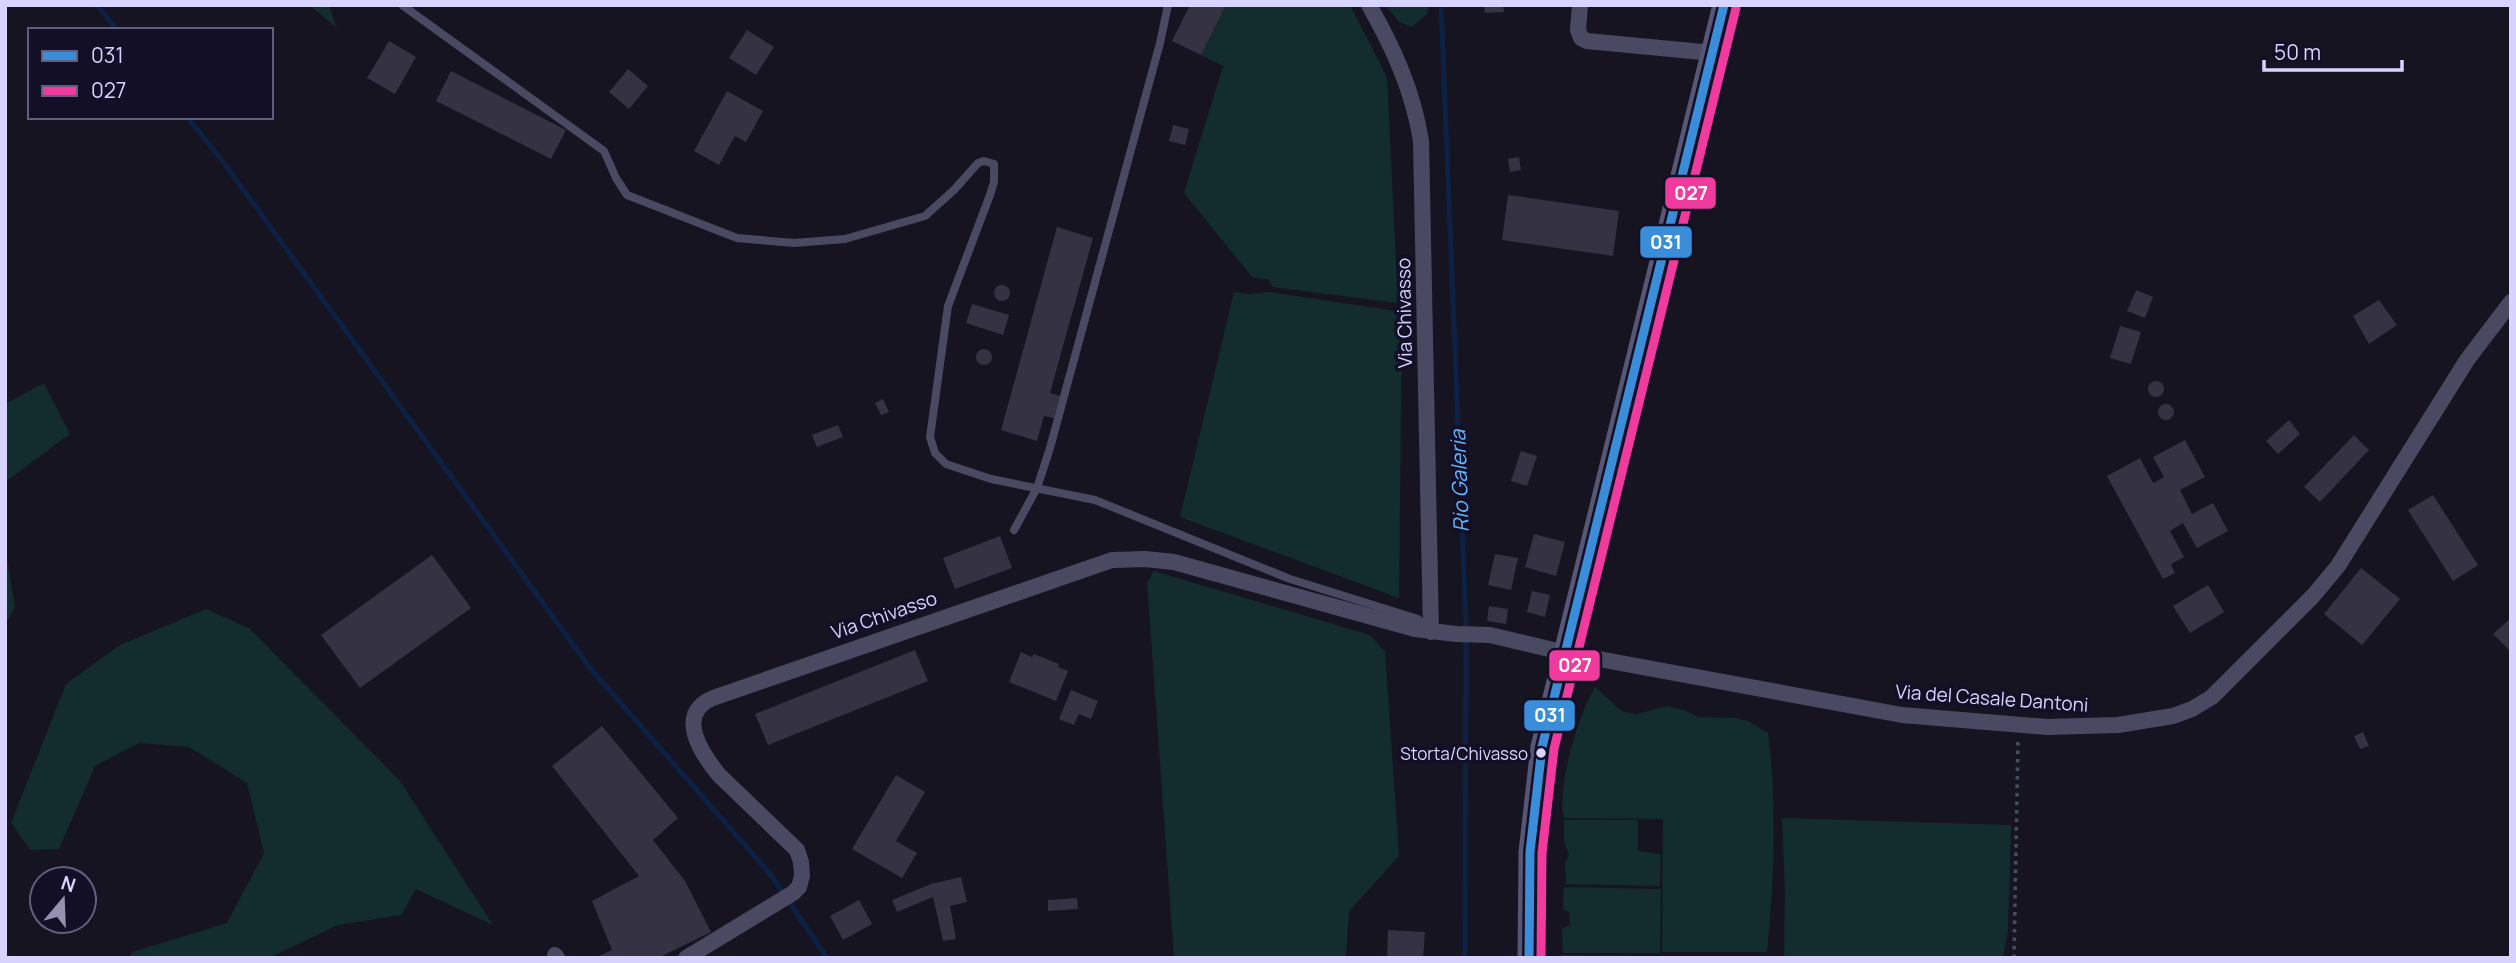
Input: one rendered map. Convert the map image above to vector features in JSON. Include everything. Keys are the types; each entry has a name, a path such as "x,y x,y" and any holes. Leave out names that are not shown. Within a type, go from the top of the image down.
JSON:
{"main road":[{"path":"1530,958 1530,852 1542,747 1724,5"}],"street":[{"name":"Via Chivasso","path":"1369,5 1401,68 1411,95 1421,141 1431,632"},
{"path":"1580,5 1578,30 1581,38 1587,41 1713,53"},
{"name":"Via del Casale Dantoni","path":"1566,653 1861,709 1937,719 2085,727 2148,721 2192,709 2212,697 2313,596 2338,566 2467,360 2511,302"},
{"name":"Via Chivasso","path":"686,958 795,891 800,883 802,869 797,850 719,775 697,741 693,727 694,715 701,704 713,698 1112,560 1174,562 1431,632 1490,635 1566,653"}],"lane":[{"path":"402,5 604,150 627,195 737,238 793,243 845,239 925,216 954,190 978,163 984,161 994,164 994,183 948,306 930,437 931,446 939,458 946,464 990,479 1095,500 1290,579 1418,619 1431,632"},
{"path":"1014,530 1037,488 1050,448 1168,5"}],"path":[{"path":"2014,958 2019,725"}],"green space":[{"path":"309,5 329,5 337,28"},
{"path":"1226,5 1350,5 1387,77 1398,303 1272,287 1269,280 1252,277 1184,193 1223,66 1201,55"},
{"path":"1385,5 1428,5 1428,13 1412,27 1399,22"},
{"path":"1234,292 1270,292 1402,312 1399,598 1180,517"},
{"path":"44,383 70,434 5,482 5,404"},
{"path":"5,545 15,607 5,625"},
{"path":"1154,571 1370,635 1385,651 1399,856 1349,911 1346,958 1174,958 1147,582"},
{"path":"206,609 249,628 400,781 493,925 416,889 401,915 338,925 269,958 129,958 132,952 227,923 264,853 247,783 189,747 139,743 95,766 59,849 30,850 11,823 66,684 120,645"},
{"path":"1595,687 1623,712 1637,714 1667,706 1698,717 1748,721 1768,733 1773,787 1773,843 1767,952 1662,952 1663,819 1564,818 1563,789 1570,751 1582,714"},
{"path":"1782,818 2011,825 2008,929 2003,958 1784,958"},
{"path":"1564,820 1638,820 1638,851 1661,854 1660,886 1566,884 1565,863 1569,854 1564,841"},
{"path":"1564,887 1661,889 1660,953 1563,953 1562,929 1570,925 1569,912 1563,909"},
{"path":"1561,955 1660,956 1660,958 1561,958"}],"building":[{"path":"1190,5 1226,5 1201,55 1172,41"},
{"path":"1484,5 1503,5 1504,12 1485,13"},
{"path":"747,30 774,47 756,75 729,58"},
{"path":"389,41 416,57 395,94 367,78"},
{"path":"628,69 648,86 629,109 609,92"},
{"path":"451,71 566,130 551,159 436,101"},
{"path":"727,91 763,111 746,142 735,136 719,165 694,151"},
{"path":"1173,125 1189,129 1185,145 1169,141"},
{"path":"1519,157 1521,170 1510,172 1508,159"},
{"path":"1508,195 1619,211 1613,256 1502,240"},
{"path":"1057,227 1093,238 1050,393 1060,396 1054,418 1044,416 1037,441 1001,430"},
{"path":"1002,285 1010,293 1002,301 994,293"},
{"path":"2136,290 2153,297 2145,318 2127,311"},
{"path":"2379,300 2397,325 2369,344 2353,316"},
{"path":"972,304 1009,315 1003,335 966,323"},
{"path":"2120,326 2141,332 2131,364 2110,358"},
{"path":"984,349 992,357 984,365 976,357"},
{"path":"2153,381 2159,381 2164,389 2162,395 2153,397 2148,392 2148,386"},
{"path":"883,399 889,412 881,415 875,403"},
{"path":"2166,404 2172,406 2172,418 2166,420 2160,418 2158,412 2160,406"},
{"path":"2289,420 2300,434 2278,454 2266,441"},
{"path":"838,425 843,437 817,447 812,435"},
{"path":"2354,435 2369,450 2320,502 2304,487"},
{"path":"2185,440 2205,477 2180,490 2192,514 2213,503 2228,531 2197,548 2183,523 2170,531 2184,557 2171,564 2175,573 2163,579 2107,476 2140,458 2153,483 2164,477 2153,457"},
{"path":"1521,451 1537,456 1527,486 1511,481"},
{"path":"2433,495 2478,565 2453,581 2408,510"},
{"path":"1534,534 1565,542 1556,576 1525,567"},
{"path":"1000,536 1012,568 955,589 943,558"},
{"path":"1495,554 1518,558 1511,590 1488,585"},
{"path":"432,555 471,608 360,688 321,635"},
{"path":"2361,568 2400,599 2362,645 2324,614"},
{"path":"2208,585 2224,612 2190,633 2173,606"},
{"path":"1532,591 1550,595 1545,617 1527,612"},
{"path":"1489,606 1508,609 1506,624 1487,621"},
{"path":"2511,618 2511,652 2493,634"},
{"path":"915,650 928,681 768,745 755,714"},
{"path":"1021,652 1059,664 1058,667 1068,671 1056,701 1009,682"},
{"path":"1071,690 1098,701 1091,719 1079,714 1074,725 1059,719"},
{"path":"602,726 678,818 653,840 685,881 711,932 658,958 594,958 612,950 592,901 639,876 552,766"},
{"path":"2363,732 2369,746 2360,749 2354,736"},
{"path":"896,775 925,792 896,841 917,853 902,878 852,849"},
{"path":"961,877 967,902 950,906 956,939 943,941 933,897 897,912 892,900 931,884"},
{"path":"1077,898 1078,909 1048,911 1048,900"},
{"path":"859,900 872,924 843,940 830,916"},
{"path":"1388,930 1425,932 1423,958 1387,958"}],"waterway":[{"path":"97,5 115,28"},
{"name":"Rio Galeria","path":"1441,5 1466,625 1465,958"},
{"path":"189,119 224,163 590,668 771,875 827,958"}],"transit line":[{"name":"031","path":"1529,958 1530,852 1542,747 1724,5"},
{"name":"027","path":"1541,958 1542,853 1554,749 1736,8"}],"place":[{"name":"Storta/Chivasso","path":"1541,753"}]}
